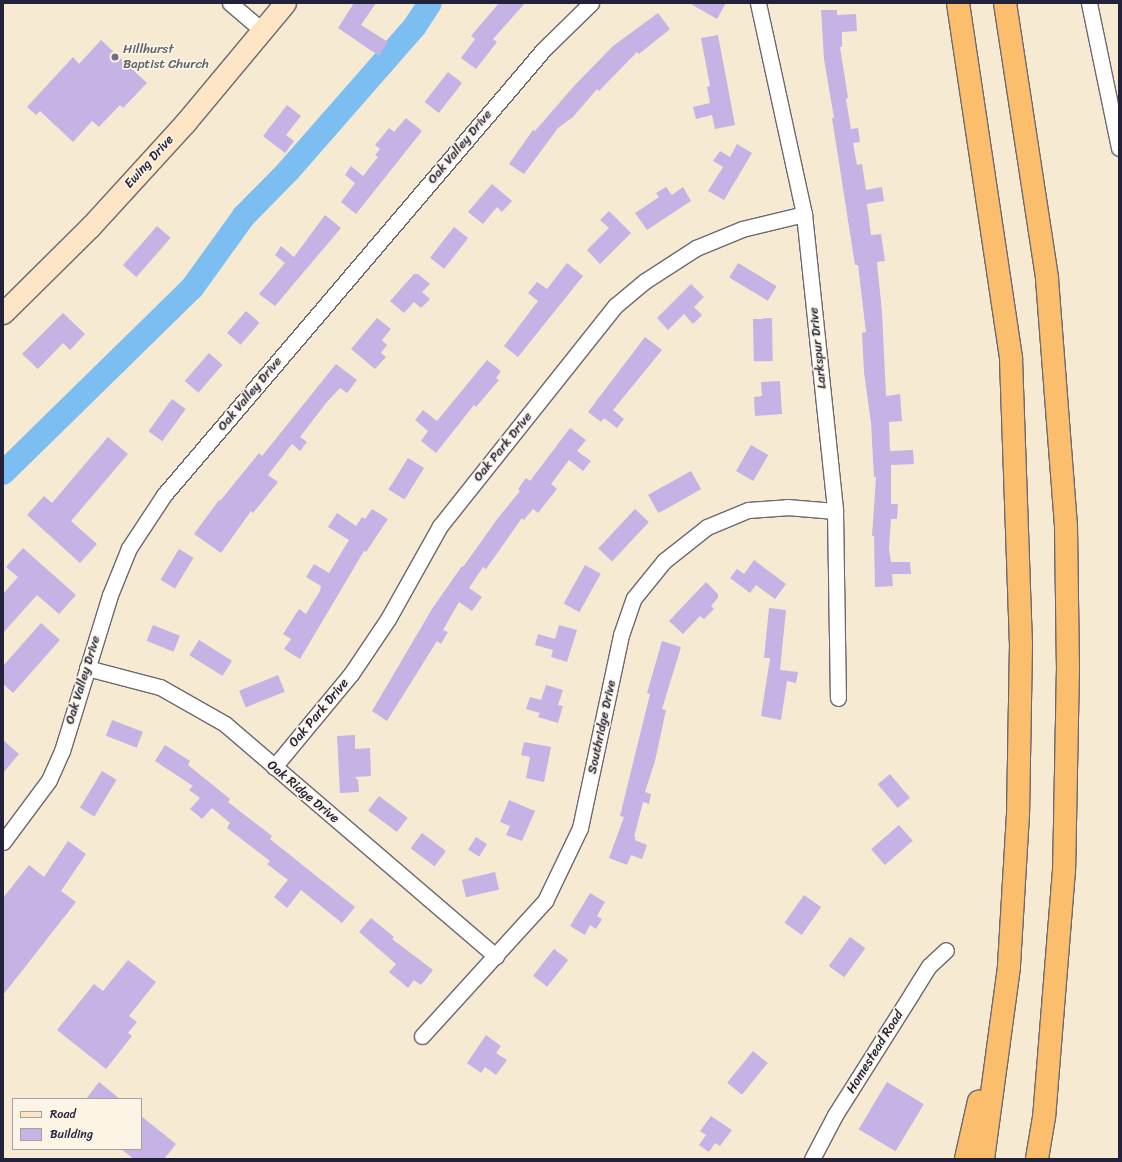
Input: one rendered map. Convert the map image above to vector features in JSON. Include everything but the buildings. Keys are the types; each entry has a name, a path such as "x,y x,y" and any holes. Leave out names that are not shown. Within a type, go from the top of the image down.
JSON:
{"highway":[{"path":"958,3 1011,358 1021,644 1018,814 1009,967 983,1159"},
{"path":"1005,3 1047,279 1066,527 1068,667 1064,870 1044,1117 1037,1159"},
{"path":"966,1159 1009,967"}],"main road":[{"name":"Ewing Drive","path":"3,313 90,227 263,31 285,3"}],"street":[{"path":"230,3 263,31"},
{"name":"Oak Valley Drive","path":"3,842 49,780 62,751 110,595 129,548 164,495 544,49 591,3"},
{"name":"Larkspur Drive","path":"758,3 804,214 835,511 838,698"},
{"path":"1089,3 1119,148"},
{"name":"Oak Park Drive","path":"274,767 351,674 388,619 440,526 615,306 645,281 696,248 742,229 804,214"},
{"name":"Southridge Drive","path":"422,1036 545,901 580,828 621,635 634,598 664,561 707,527 748,510 787,507 835,511"},
{"name":"Oak Ridge Drive","path":"87,668 160,687 225,724 496,956"},
{"name":"Homestead Road","path":"812,1159 835,1115 929,966 946,950"}],"waterway":[{"path":"3,473 192,288 244,216 289,170 415,26 430,3"}],"place":[{"name":"Hillhurst Baptist Church","path":"115,57"}]}
